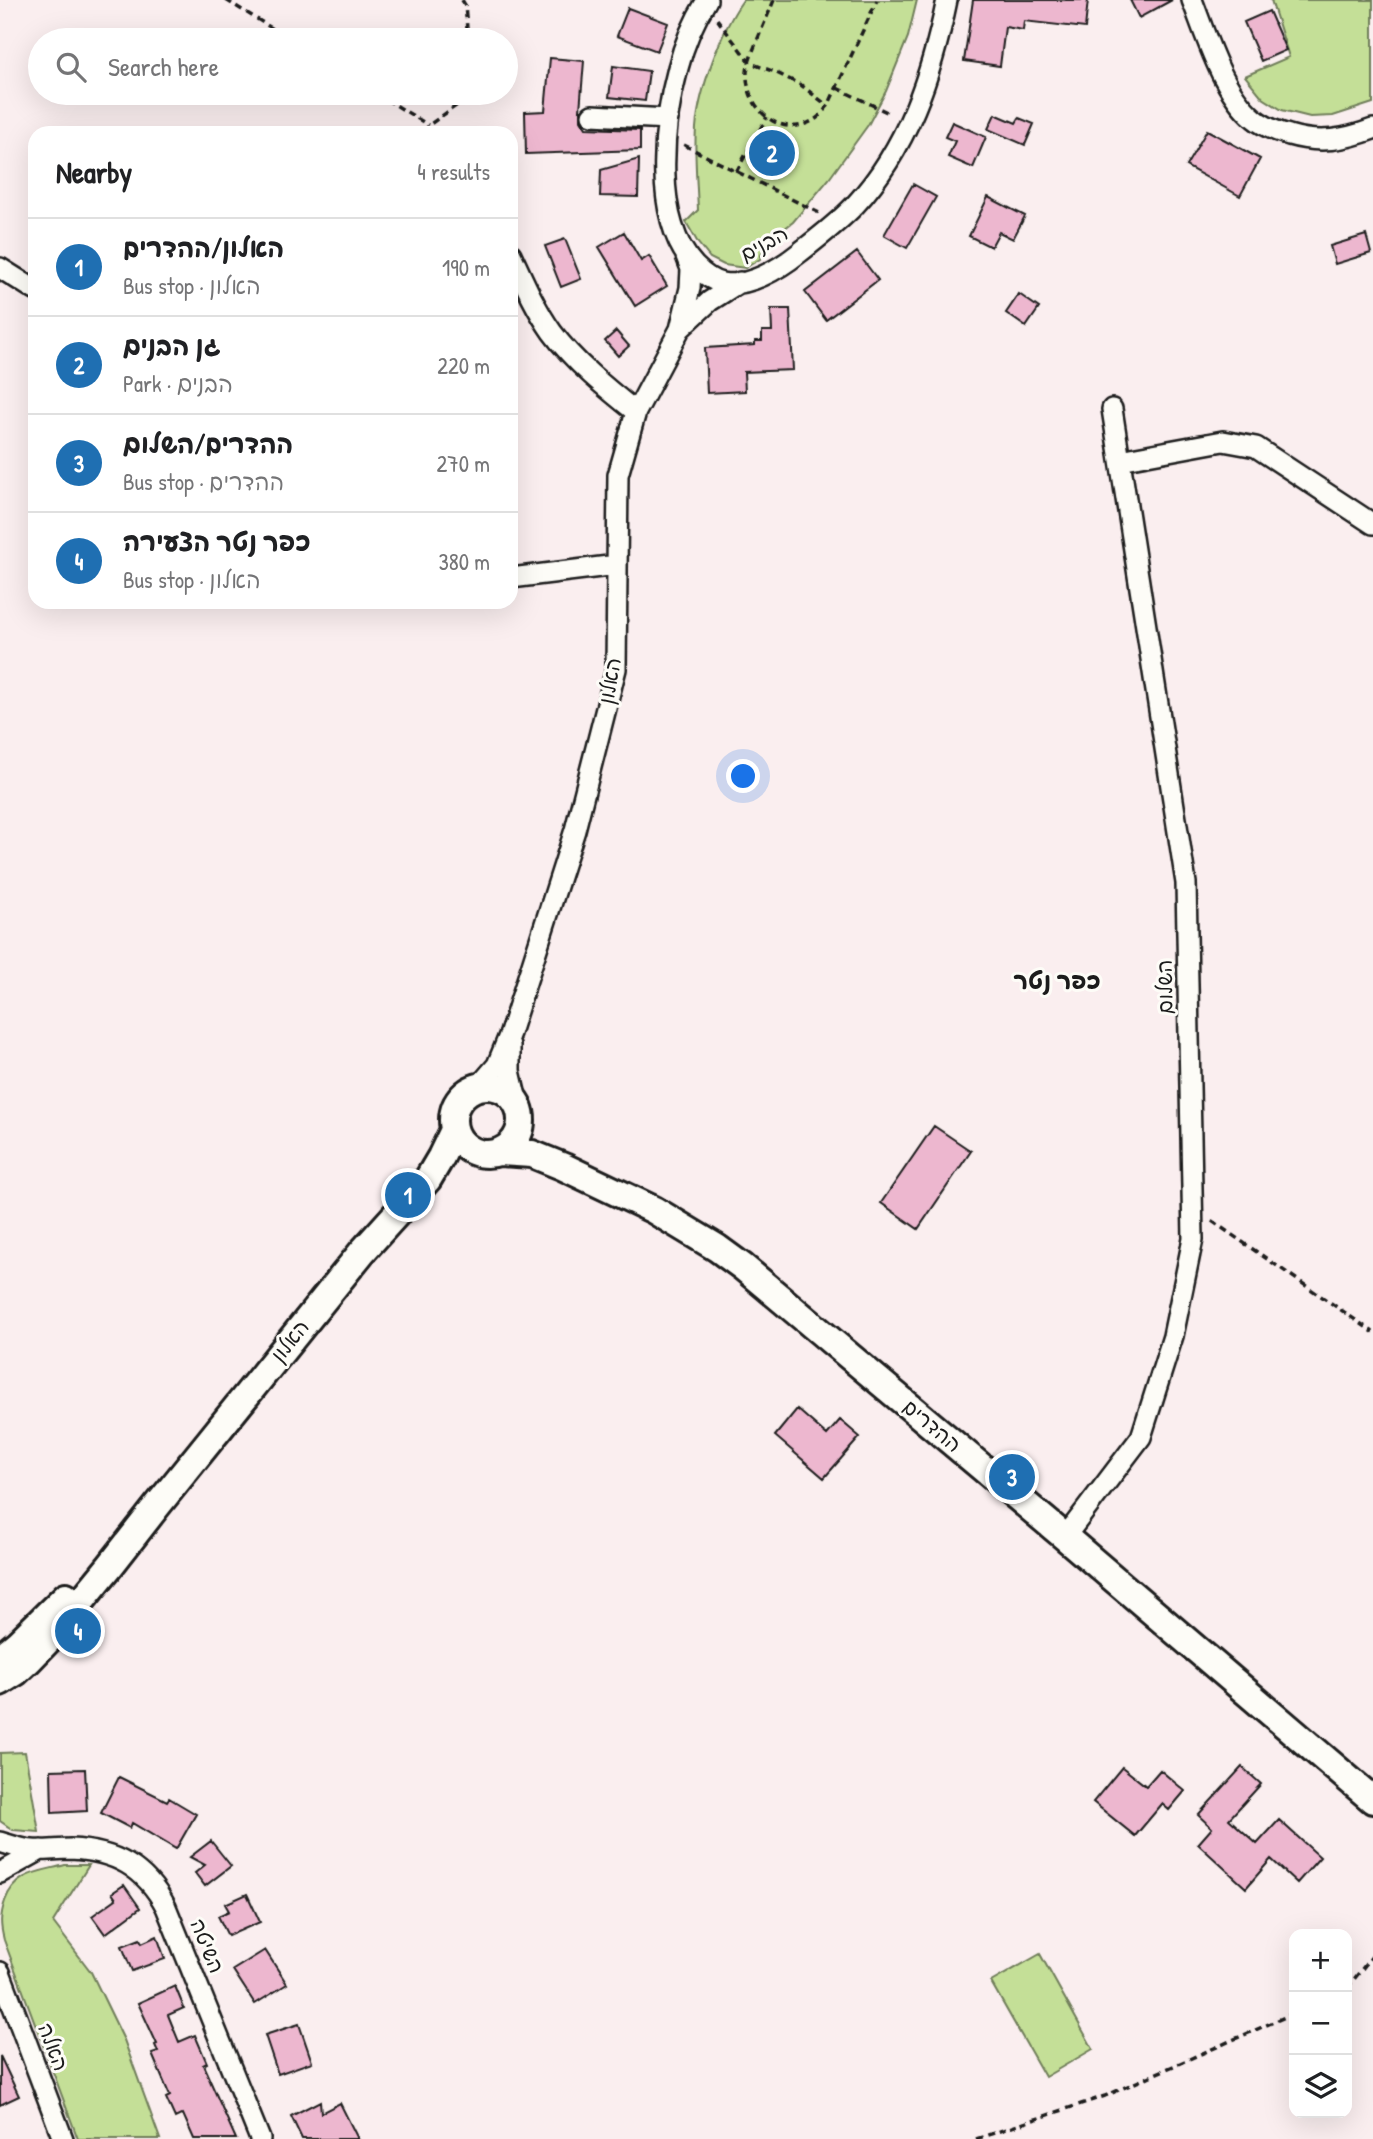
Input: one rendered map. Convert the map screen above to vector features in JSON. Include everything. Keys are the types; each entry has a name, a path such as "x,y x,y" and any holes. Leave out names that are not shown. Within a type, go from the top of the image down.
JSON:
{"main road":[{"path":"478,1087 495,1087 507,1092 520,1111 521,1127 517,1138 509,1147 488,1153 466,1148 454,1130 454,1109 467,1092 478,1087"},
{"name":"ההדרים","path":"520,1111 533,1136 549,1155 564,1167"},
{"name":"האלון","path":"0,1682 16,1672 56,1632 362,1252 428,1179 454,1130"},
{"name":"ההדרים","path":"488,1153 532,1154 564,1167 654,1210 743,1267 1373,1800"},
{"name":"האלון","path":"428,1179 450,1166 488,1153"},
{"name":"האלון","path":"0,1658 156,1506"}],"street":[{"name":"הבנים","path":"706,1 683,50 675,82 665,162 668,209 678,240 699,270 720,283 749,281 790,260 855,205 882,172 909,122 927,76 947,0"},
{"path":"1197,2 1221,72 1244,108 1258,121 1271,129 1314,141 1333,141 1373,129"},
{"path":"592,116 668,128"},
{"name":"האלון","path":"478,1087 497,1065 510,1033 575,830 616,669 618,475 636,412 680,328 690,288 691,269 687,256"},
{"path":"0,268 28,286"},
{"path":"518,270 553,333 588,371 636,412"},
{"name":"האלון","path":"680,328 710,301 740,282"},
{"name":"השלום","path":"1065,1537 1141,1437 1173,1336 1194,1239 1186,883 1112,409"},
{"path":"1120,460 1223,441 1255,446 1373,524"},
{"path":"518,577 617,565"},
{"name":"האלון","path":"510,1033 510,1071 520,1111"},
{"name":"השיטה","path":"0,1842 20,1848 42,1850 91,1850 129,1864 146,1877 158,1891 166,1907 260,2139"},
{"name":"השיטה","path":"0,1873 42,1850"},
{"name":"האלה","path":"0,1972 63,2139"}],"path":[{"path":"226,0 272,28"},
{"path":"462,0 467,28"},
{"path":"774,0 747,70 748,88 755,107 767,117 781,124 795,125 818,118 828,106 877,0"},
{"path":"706,1 750,63 801,85 828,106"},
{"path":"837,88 909,122"},
{"path":"396,105 429,125 457,105"},
{"path":"736,172 767,117"},
{"path":"668,128 736,172 836,222"},
{"path":"1193,1208 1373,1332"},
{"path":"1352,1982 1373,1955"},
{"path":"976,2139 1105,2096 1289,2016"}],"green space":[{"path":"743,0 917,0 908,37 886,91 868,125 829,179 793,222 765,243 760,259 745,268 724,265 710,258 686,222 698,210 695,138 706,79 719,44"},
{"path":"1271,0 1373,0 1373,103 1333,116 1310,117 1282,110 1263,98 1245,76 1289,57"},
{"path":"25,1752 39,1832 13,1830 0,1821 0,1753"},
{"path":"65,1865 89,1865 53,1922 91,1972 124,2040 160,2139 78,2139 4,1940 2,1911 9,1891 29,1875"},
{"path":"1040,1954 1093,2049 1045,2077 991,1982"}],"building":[{"path":"973,0 1088,0 1085,28 1024,21 1023,30 1005,27 1000,66 964,61"},
{"path":"1130,0 1172,0 1139,18"},
{"path":"628,8 668,23 657,51 617,36"},
{"path":"1269,11 1286,50 1261,61 1244,22"},
{"path":"550,58 584,61 580,110 581,120 586,128 640,130 640,150 526,154 525,112 545,111"},
{"path":"613,66 649,71 645,101 609,97"},
{"path":"995,114 1016,123 1019,118 1034,124 1025,145 988,129"},
{"path":"952,122 986,137 973,168 948,157 955,141 945,137"},
{"path":"1207,130 1260,159 1240,196 1186,166"},
{"path":"639,159 638,197 600,196 601,170"},
{"path":"913,184 936,197 907,248 884,235"},
{"path":"988,197 1025,216 1013,239 999,232 991,247 969,236"},
{"path":"624,232 641,261 649,256 667,286 635,306 599,247"},
{"path":"1366,235 1371,253 1335,264 1330,246"},
{"path":"565,239 581,279 561,287 545,246"},
{"path":"857,252 878,280 826,320 805,292"},
{"path":"1019,294 1039,308 1026,327 1006,313"},
{"path":"771,309 790,309 793,370 744,372 745,391 707,393 705,348 755,345 755,341 762,341 762,331 772,331"},
{"path":"616,331 629,346 618,356 605,341"},
{"path":"934,1126 971,1151 918,1229 881,1203"},
{"path":"797,1409 827,1435 840,1420 860,1437 824,1478 775,1436"},
{"path":"1122,1767 1146,1786 1160,1770 1185,1791 1169,1810 1162,1804 1135,1836 1093,1802"},
{"path":"1242,1767 1261,1784 1229,1819 1257,1844 1279,1820 1320,1857 1297,1883 1271,1859 1246,1888 1198,1844 1212,1828 1198,1815"},
{"path":"85,1769 87,1811 52,1813 51,1770"},
{"path":"119,1777 167,1801 169,1798 196,1814 176,1849 132,1823 130,1828 101,1813"},
{"path":"211,1841 231,1866 205,1886 195,1873 205,1865 190,1857"},
{"path":"124,1885 140,1908 105,1934 92,1916 116,1899 112,1893"},
{"path":"247,1894 260,1922 228,1936 218,1916 229,1911 225,1904"},
{"path":"157,1936 165,1959 132,1971 122,1946 140,1939 142,1943"},
{"path":"265,1950 287,1984 255,2004 233,1970"},
{"path":"175,1986 184,2008 168,2015 179,2042 195,2035 207,2063 203,2065 236,2139 194,2139 183,2114 175,2118 166,2098 170,2096 152,2054 158,2052 155,2045 157,2044 138,2003"},
{"path":"299,2024 312,2062 278,2074 265,2035"},
{"path":"0,2056 19,2096 0,2105"},
{"path":"320,2101 321,2113 340,2103 358,2139 302,2139 291,2116"}],"place":[{"name":"גן הבנים","path":"772,153"},
{"name":"האלון/ההדרים","path":"408,1195"},
{"name":"ההדרים/השלום","path":"1012,1477"},
{"name":"כפר נטר הצעירה","path":"78,1631"}],"district":[{"name":"כפר נטר","path":"1057,981"}]}
